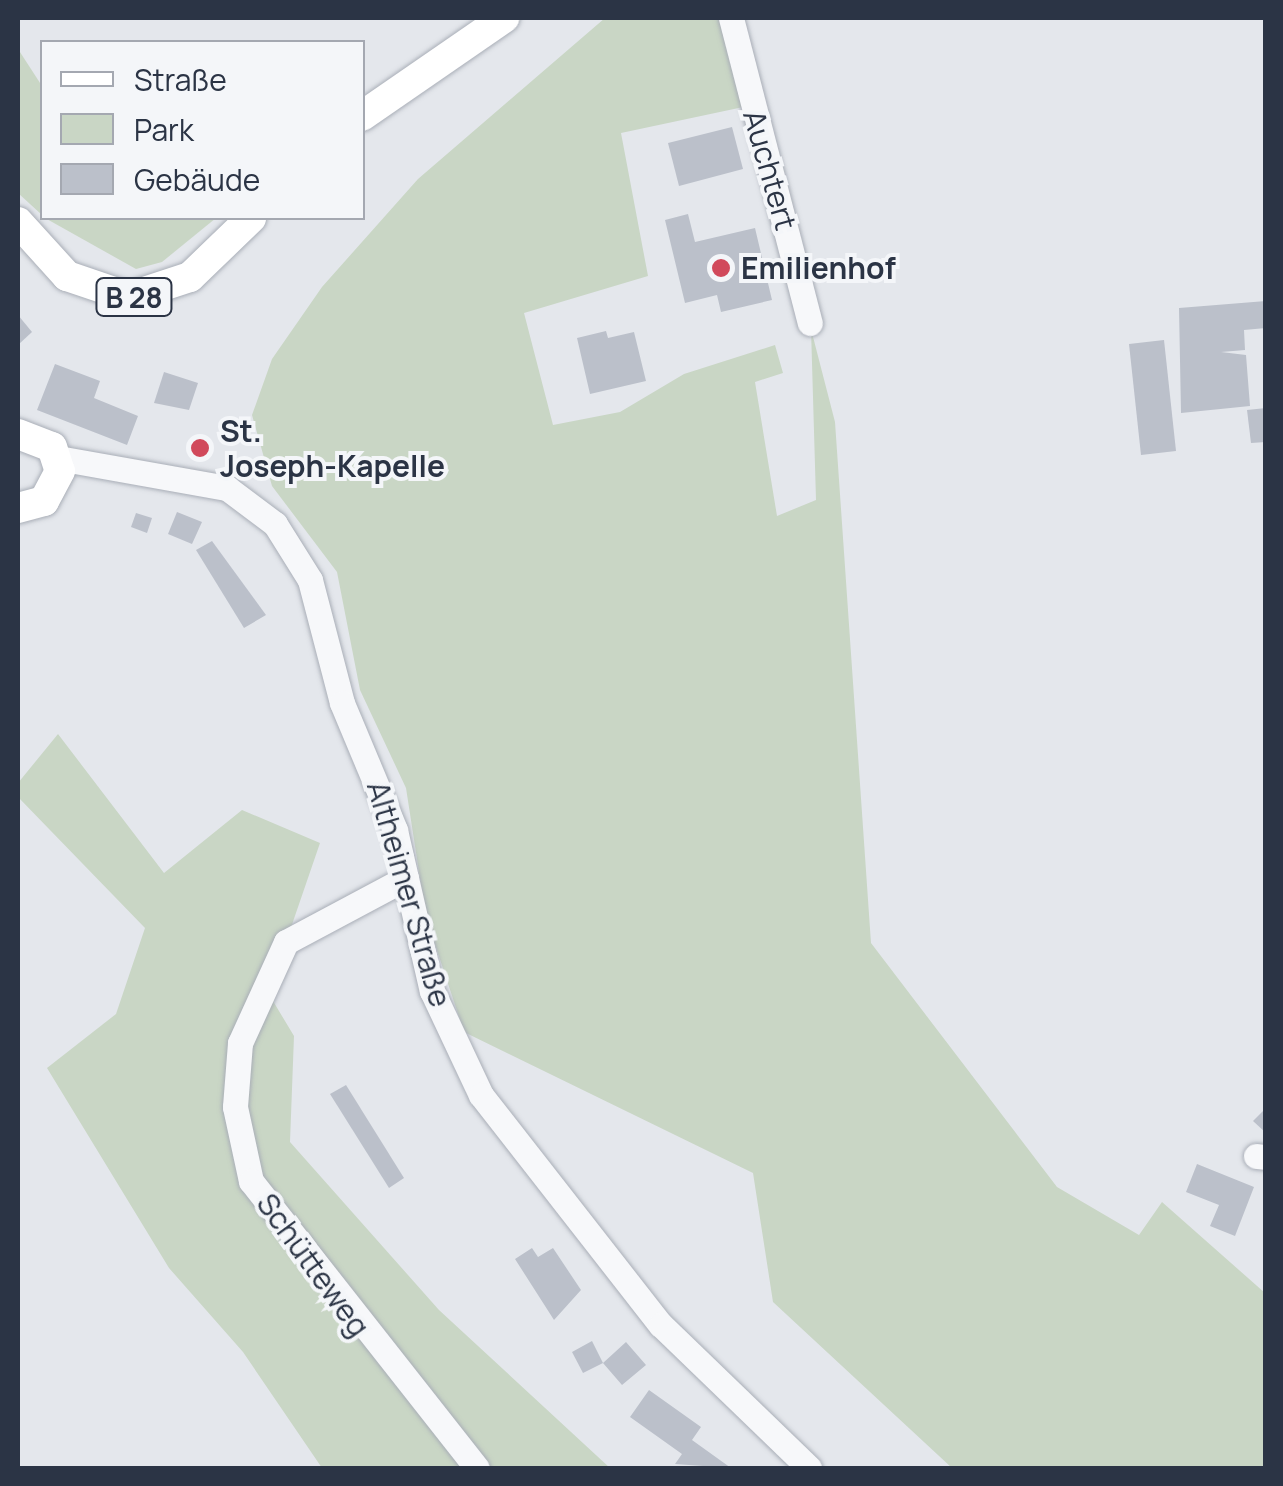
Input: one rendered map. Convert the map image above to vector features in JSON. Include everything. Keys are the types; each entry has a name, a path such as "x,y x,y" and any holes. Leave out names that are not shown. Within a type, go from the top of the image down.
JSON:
{"main road":[{"path":"365,114 504,18"},
{"name":"B 28","path":"18,222 67,276 129,298 190,277 249,220"},
{"path":"18,434 42,438 58,470 44,501 18,508"}],"street":[{"name":"Auchtert","path":"731,18 810,322"},
{"name":"Altheimer Straße","path":"58,470 92,470 226,488 275,524 310,580 342,703 381,787 432,991 490,1107 692,1360 809,1468"},
{"name":"Schütteweg","path":"406,878 364,908 286,942 261,981 240,1043 240,1144 252,1182 477,1468"},
{"path":"364,908 413,917"}],"green space":[{"path":"605,18 729,18 748,106 621,133 648,276 524,313 553,425 620,412 684,374 775,345 783,373 755,382 777,516 816,500 811,329 835,422 871,943 1057,1187 1139,1235 1162,1202 1265,1293 1265,1468 952,1468 773,1302 753,1173 464,1032 426,917 406,788 360,690 337,572 272,486 252,415 272,359 322,287 418,179"},
{"path":"18,49 40,83 40,213 18,193"},
{"path":"49,220 214,220 162,262 136,269"},
{"path":"58,734 164,873 242,810 320,843 286,942 261,981 294,1036 290,1142 439,1310 610,1468 322,1468 243,1352 169,1268 47,1068 116,1014 145,928 18,797 18,783"}],"building":[{"path":"732,127 743,169 679,186 668,143"},
{"name":"Emilienhof","path":"688,214 695,242 755,228 772,300 721,312 717,295 685,303 665,220"},
{"path":"1266,301 1266,328 1244,330 1245,350 1221,352 1246,355 1250,406 1181,413 1179,308"},
{"path":"18,315 32,332 18,345"},
{"path":"606,331 608,338 634,332 646,381 590,394 577,338"},
{"path":"1164,340 1176,451 1141,455 1129,344"},
{"path":"55,364 100,381 94,398 138,416 127,445 37,410"},
{"path":"164,372 198,383 189,410 154,403"},
{"path":"1266,408 1266,442 1251,443 1247,410"},
{"name":"St. Joseph-Kapelle","path":"196,438 211,450 205,458 190,446"},
{"path":"177,512 202,522 192,544 168,534"},
{"path":"136,513 152,518 147,533 131,527"},
{"path":"212,541 266,615 244,628 196,550"},
{"path":"346,1085 404,1178 389,1188 330,1094"},
{"path":"1266,1108 1266,1133 1253,1121"},
{"path":"1197,1164 1254,1187 1235,1236 1210,1226 1219,1205 1186,1192"},
{"path":"532,1248 538,1257 553,1248 581,1290 554,1320 515,1259"},
{"path":"592,1341 603,1363 583,1373 572,1352"},
{"path":"626,1342 646,1365 622,1385 603,1363"},
{"path":"649,1390 701,1427 692,1440 731,1468 675,1464 682,1454 630,1417"}],"place":[{"name":"Emilienhof","path":"721,268"},
{"name":"St. Joseph-Kapelle","path":"200,448"}]}
